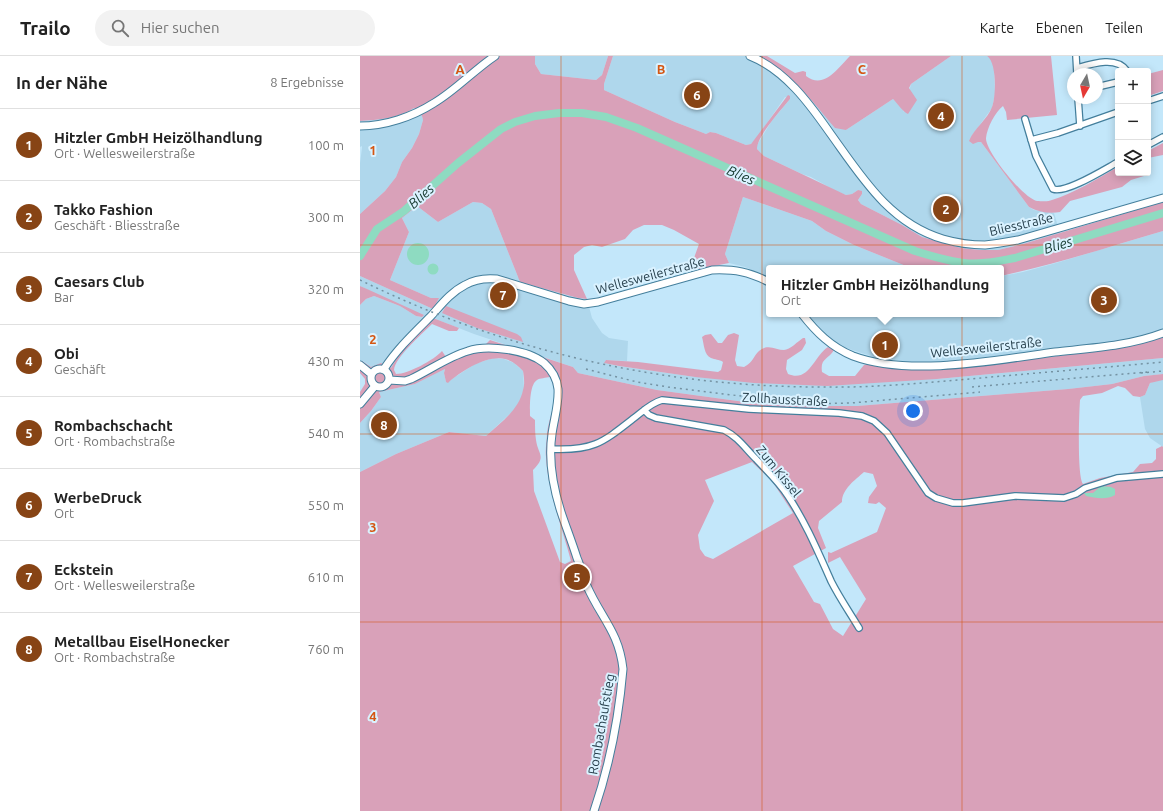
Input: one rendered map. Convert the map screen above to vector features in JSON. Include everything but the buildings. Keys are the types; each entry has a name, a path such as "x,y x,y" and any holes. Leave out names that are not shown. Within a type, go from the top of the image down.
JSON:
{"main road":[{"path":"360,126 394,121 409,116 434,103 496,56"},
{"name":"Bliesstraße","path":"750,56 763,62 788,81 814,109 877,195 898,216 923,231 955,242 984,245 1018,240 1163,198"},
{"name":"Wellesweilerstraße","path":"384,369 395,353 456,290 474,280 485,278 497,279 569,301 584,304 598,302 712,270 729,269 743,271 766,281"},
{"name":"Wellesweilerstraße","path":"805,317 818,333 838,348 854,356 873,361 906,365 973,363 1119,344 1148,338 1163,333"},
{"name":"Rombachaufstieg","path":"389,380 405,381 412,379 459,354 478,348 510,350 544,362 553,373 558,388 558,398 550,449 556,496 584,578 612,630 619,650 623,669 612,742 600,793 594,811"},
{"path":"360,365 372,374"},
{"path":"377,369 384,369 388,372 388,384 383,387 375,386 372,382 372,374 377,369"},
{"path":"360,404 375,386"}],"street":[{"path":"1076,56 1077,68"},
{"path":"1084,68 1107,59 1114,59 1123,64 1125,68"},
{"path":"1103,86 1115,83"},
{"path":"1151,100 1163,96"},
{"path":"1078,104 1080,126"},
{"path":"1031,140 1080,126 1115,113"},
{"path":"1025,119 1043,171 1053,189 1056,191 1079,183 1115,164"},
{"path":"1151,143 1163,136"},
{"name":"Zollhausstraße","path":"550,449 574,449 596,444 614,434 654,402 667,400 749,409 839,413 862,416 874,421 887,433 916,478 928,493 945,502 958,503 1015,496 1064,498 1076,494 1085,488 1118,478 1163,474"},
{"name":"Zum Kissel","path":"644,410 649,415 656,418 724,430 741,442 775,478 802,518 832,582 859,628"}],"shaded area":[{"path":"360,56 535,56 535,64 541,74 596,80 602,75 608,56 613,56 604,84 604,90 675,122 706,134 710,132 716,133 746,145 751,144 788,95 790,96 790,99 765,130 757,149 764,156 846,195 852,194 858,190 862,191 862,194 858,200 861,204 922,237 961,248 998,250 1023,244 1163,202 1163,231 1062,261 1004,275 1004,265 904,265 854,245 826,231 812,221 743,197 725,254 729,263 699,269 696,259 694,258 699,244 662,225 644,225 633,230 625,239 602,247 592,245 584,247 574,255 574,270 587,299 578,298 520,282 491,209 482,203 473,202 438,222 417,206 402,218 409,232 390,280 431,298 439,298 433,309 360,276 360,214 385,191 396,177 402,162 412,148 419,134 423,120 422,116 414,108 395,116 360,121"},
{"path":"535,56 608,56 602,75 596,80 541,74 535,64"},
{"path":"613,56 757,56 787,74 817,106 846,130 893,99 900,105 904,112 911,84 951,56 987,56 991,58 994,65 995,94 992,108 971,137 981,142 1029,207 1034,210 1054,213 1060,233 998,250 962,248 922,237 861,204 858,200 862,194 858,190 852,194 846,195 836,191 811,177 764,156 757,149 757,145 771,122 790,99 785,97 758,136 751,144 746,145 716,133 710,132 706,134 675,122 604,90 604,84"},
{"path":"757,56 767,56 795,73 803,71 806,72 806,76 813,80 819,80 830,76 850,56 951,56 911,84 909,88 917,100 908,114 902,110 893,99 846,130 835,128 809,97 790,78 769,62"},
{"path":"987,56 1051,56 1057,115 1007,120 1006,112 1003,106 992,120 986,138 987,144 998,163 1023,192 1037,201 1050,201 1068,194 1115,169 1115,176 1144,176 1131,180 1122,187 1070,201 1060,212 1044,212 1029,207 981,142 973,144 969,141 992,107 995,80 993,65"},
{"path":"1163,70 1163,91 1151,95 1151,73"},
{"path":"414,107 422,116 423,120 419,134 412,148 402,162 396,177 385,191 360,214 360,163 362,146 360,147 360,121 374,120 408,111"},
{"path":"1163,143 1163,155 1151,157 1151,149"},
{"path":"743,197 812,221 826,231 854,245 904,265 766,265 766,277 745,267 729,263 725,254"},
{"path":"473,202 482,203 491,209 518,277 557,293 587,299 592,318 602,333 609,338 628,341 627,361 606,360 605,363 695,377 937,379 1163,358 1163,374 1144,376 1112,384 1068,389 857,406 803,406 745,402 657,390 578,373 573,367 474,334 433,318 391,368 371,367 363,361 360,364 360,305 366,299 374,296 400,306 360,286 360,276 433,309 438,298 431,298 390,280 409,232 402,218 417,206 438,222","holes":["400,306 422,317 416,316"]},
{"path":"1163,231 1163,337 1152,341 1107,350 974,366 908,362 874,357 840,346 826,337 808,317 1004,317 1004,275 1056,263"},
{"path":"418,243 426,246 429,254 426,262 418,265 410,262 407,254 410,246"},
{"path":"431,264 435,264 437,265 437,273 431,274 428,271 428,267"},
{"path":"360,286 424,315 422,317 416,316 400,306 374,296 366,299 360,305"},
{"path":"446,306 517,334 521,337 523,342 477,328 442,313"},
{"path":"433,318 459,328 457,331 449,331 432,324 404,352 394,370 396,374 407,372 420,366 442,351 446,357 465,348 486,344 490,340 573,367 578,373 657,390 745,402 803,406 857,406 1068,389 1112,384 1144,376 1163,374 1163,380 1150,383 1145,395 1140,397 1133,396 1125,388 1118,386 1102,393 1083,396 1080,400 1079,444 1080,469 1083,484 1100,478 1133,472 1140,464 1152,463 1156,459 1156,449 1162,446 1163,447 1163,811 360,811 360,472 396,454 449,432 486,436 503,421 518,404 524,385 523,371 513,362 505,359 490,359 482,362 467,369 448,383 446,382 444,373 445,369 415,384 379,392 381,397 360,423 360,392 365,384 365,379 360,373 360,364 362,361 371,367 381,363 391,368 400,353","holes":["550,377 553,384 554,398 547,433 547,470 552,497 571,561 565,564 560,562 534,491 533,470 540,462 541,458 536,440 535,420 530,416 530,397 534,383 541,378","752,462 772,481 793,513 713,559 705,556 700,549 698,535 714,501 705,480","864,472 873,474 877,486 869,497 868,503 876,504 879,502 886,508 877,532 831,553 828,552 828,563 840,557 866,599 843,636 833,629 820,604 814,602 793,566 826,548 818,528 819,521 842,502 844,493"]},
{"path":"734,333 739,335 735,360 737,366 744,367 752,361 757,353 766,347 786,350 805,338 806,343 802,350 787,360 786,369 788,374 795,376 806,372 828,347 834,350 823,362 822,372 829,376 855,376 864,365 869,364 881,367 902,368 974,366 1107,350 1152,341 1163,337 1163,358 937,379 827,386 754,383 695,377 604,363 606,360 638,362 718,372 721,370 723,362 709,357 702,337 711,334 718,343 722,343 728,335"},
{"path":"493,358 504,359 514,363 523,371 524,389 520,402 514,410 486,436 449,432 396,454 360,472 360,423 381,397 379,392 415,384 445,369 444,373 446,382 448,382 475,364"},
{"path":"1157,380 1163,380 1163,447 1150,438 1145,429 1140,397 1145,395 1150,383"},
{"path":"1101,486 1115,489 1115,495 1108,498 1097,498 1086,496 1084,493 1093,493"}],"waterway":[{"name":"Blies","path":"360,256 377,229 404,211 458,163 501,129 515,122 535,116 559,113 582,113 606,117 637,128 915,251 958,262 983,263 1015,258 1163,213"}],"railway":[{"path":"360,280 415,305 471,327 527,345 585,360 643,372 702,380 762,385 859,387 1163,362"},
{"path":"586,369 637,382 668,387 805,404 851,403 980,392"},
{"path":"1141,373 1163,371"},
{"path":"972,387 1147,372"}],"place":[{"name":"WerbeDruck","path":"697,95"},
{"name":"Obi","path":"941,116"},
{"name":"Takko Fashion","path":"946,209"},
{"name":"Eckstein","path":"503,295"},
{"name":"Caesars Club","path":"1104,300"},
{"name":"Hitzler GmbH Heizölhandlung","path":"885,345"},
{"name":"Metallbau EiselHonecker","path":"384,425"},
{"name":"Rombachschacht","path":"577,577"}]}
